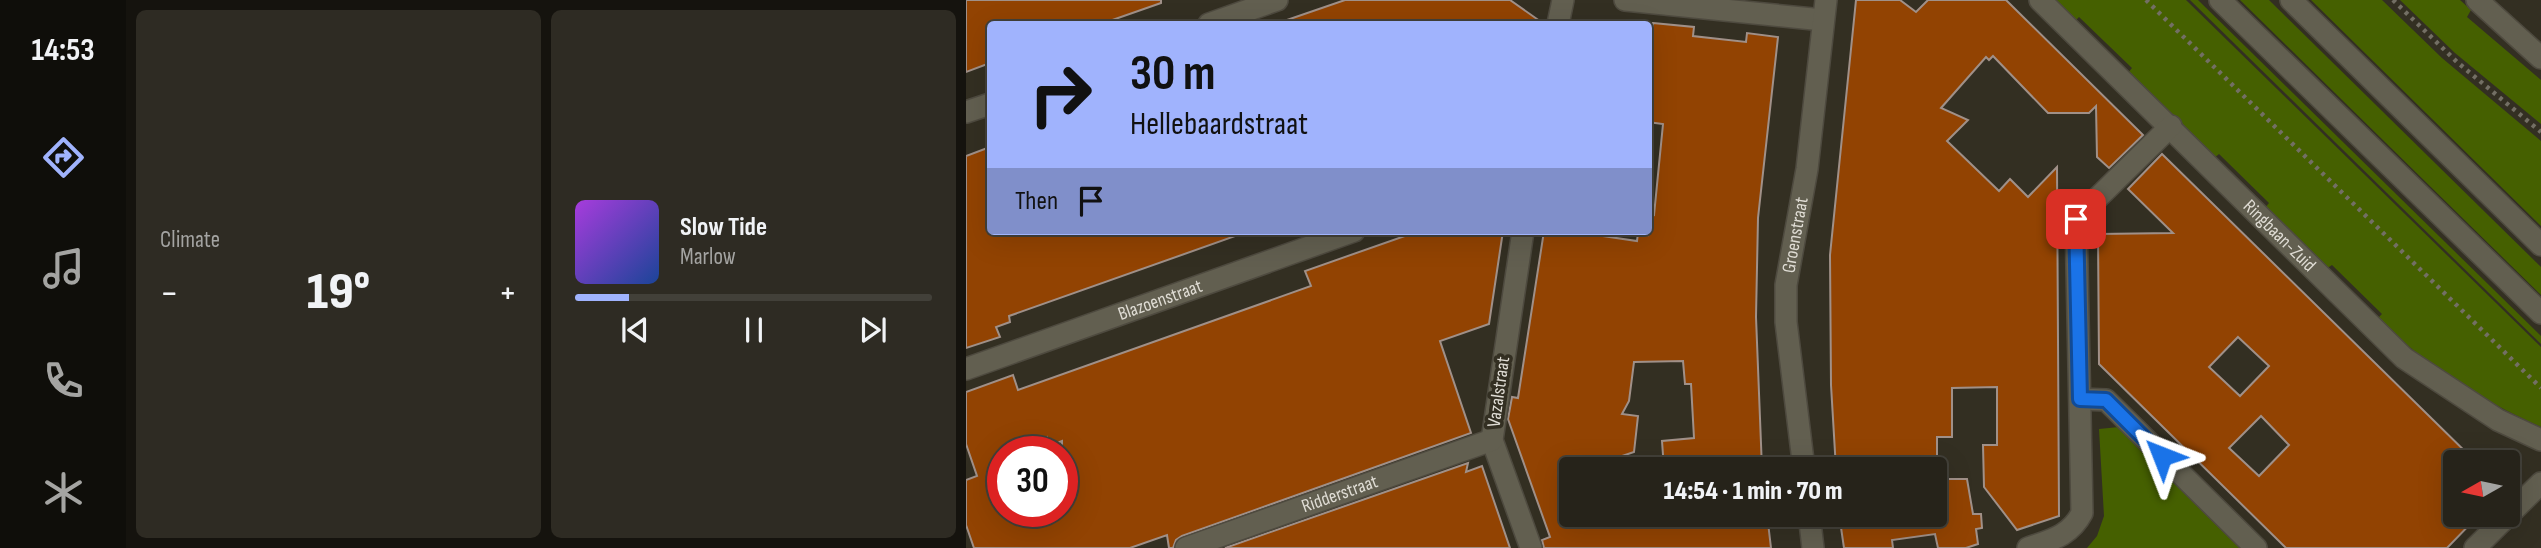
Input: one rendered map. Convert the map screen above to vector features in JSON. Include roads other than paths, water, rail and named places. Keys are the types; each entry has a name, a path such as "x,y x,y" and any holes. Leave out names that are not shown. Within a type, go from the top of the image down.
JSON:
{"street":[{"path":"1218,21 1277,0"},
{"path":"1559,21 1563,0"},
{"path":"1625,0 1825,10"},
{"name":"Ringbaan-Zuid","path":"2040,0 2404,358 2498,420 2541,440"},
{"path":"2220,0 2541,313"},
{"path":"2291,0 2541,245"},
{"path":"2477,0 2541,58"},
{"name":"Groenstraat","path":"1803,457 1786,322 1786,285 1807,169 1825,10"},
{"path":"966,112 987,105"},
{"path":"2028,548 2062,537 2075,527 2082,513 2076,219 2171,126"},
{"name":"Blazoenstraat","path":"966,369 1343,235"},
{"name":"Vazalstraat","path":"1522,235 1492,440 1531,548"},
{"path":"2080,399 2106,400 2256,548"},
{"name":"Ridderstraat","path":"1186,548 1492,440"},
{"path":"2475,548 2541,483"},
{"path":"1811,527 1813,548"}]}
